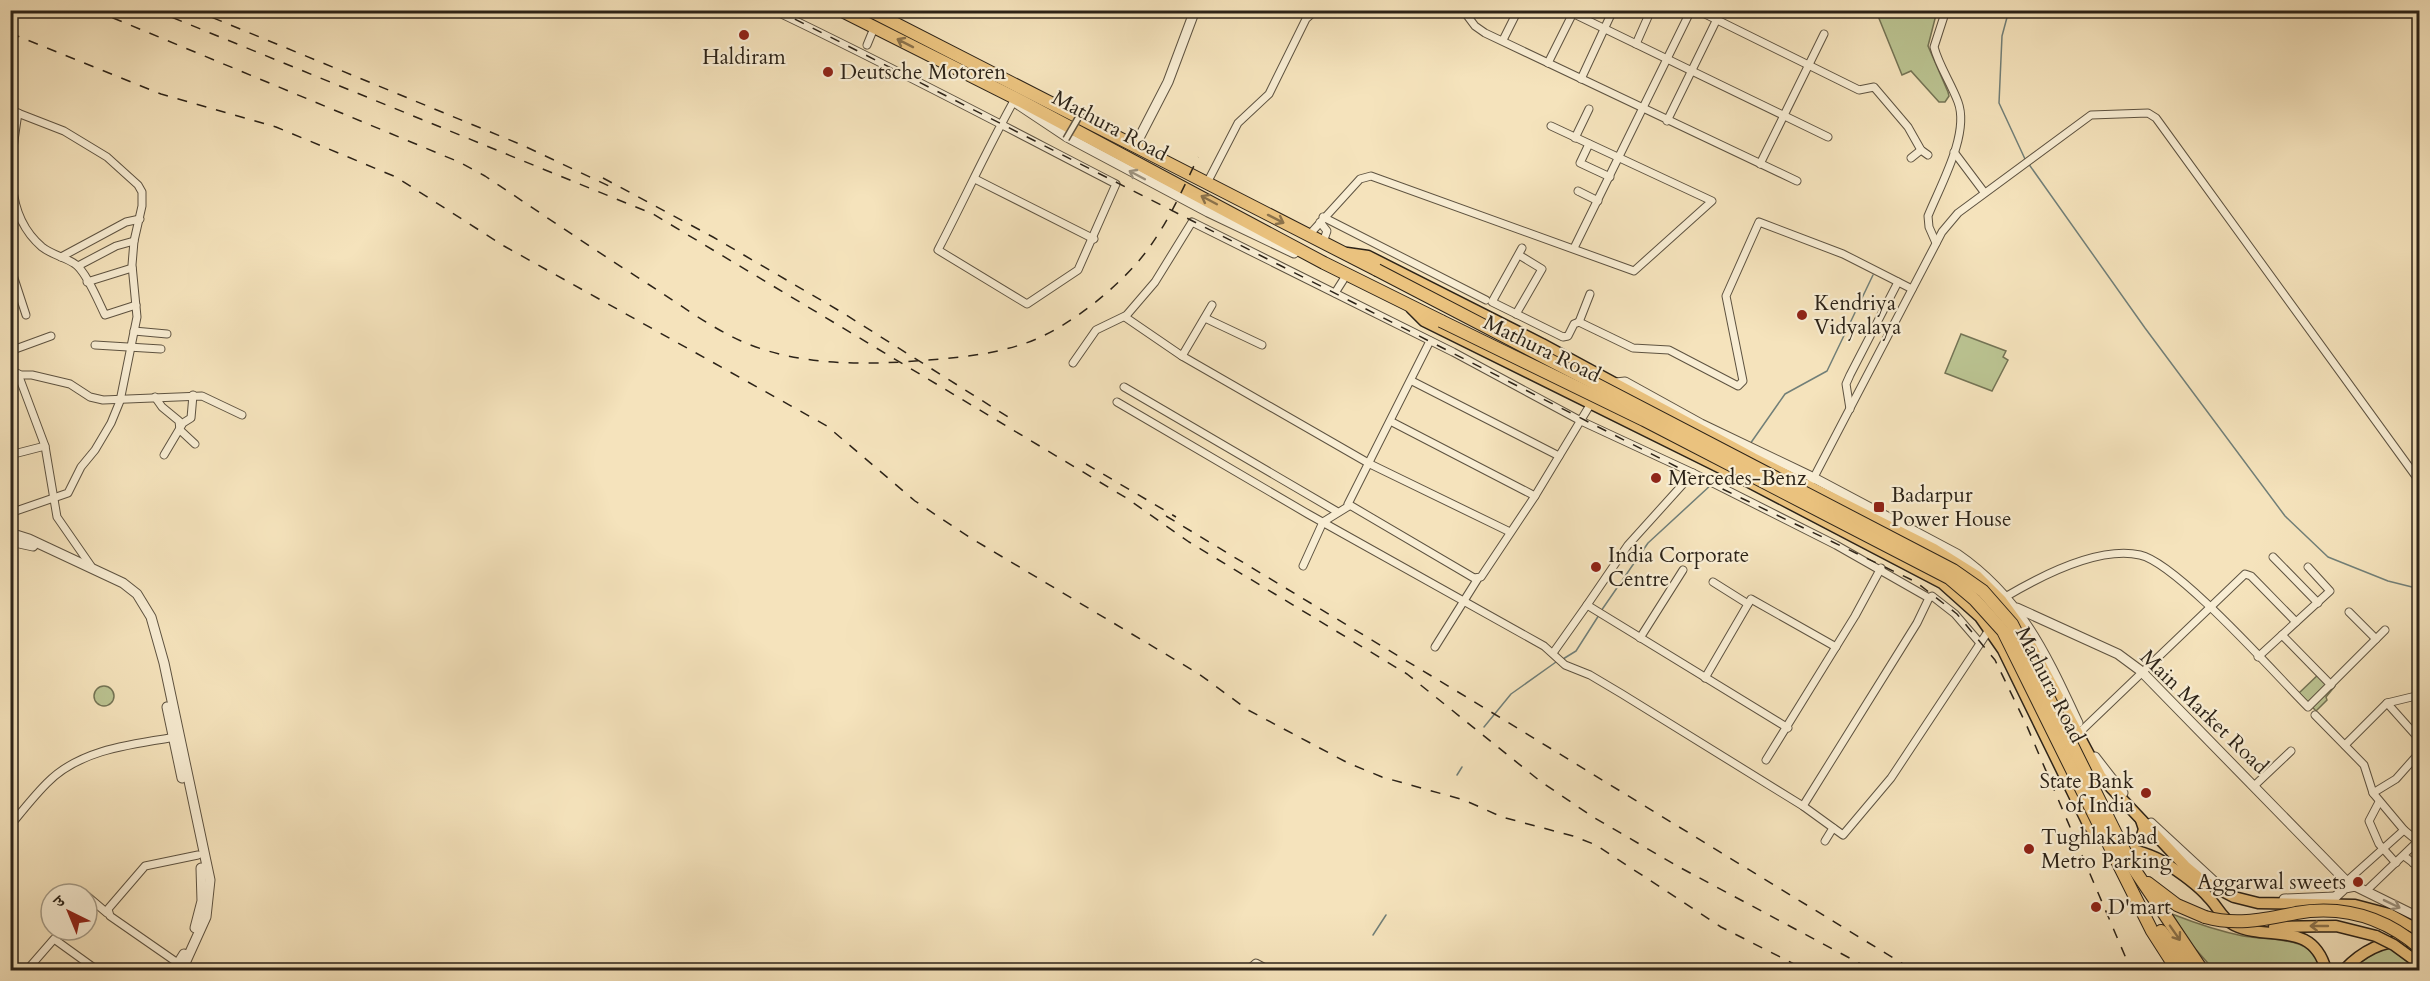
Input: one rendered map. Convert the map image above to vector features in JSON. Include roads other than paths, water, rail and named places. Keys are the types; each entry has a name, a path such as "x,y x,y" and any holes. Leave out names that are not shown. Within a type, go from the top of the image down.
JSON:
{"highway":[{"name":"Mathura Road","path":"840,10 1001,91 1014,100 1409,306 1665,431 1949,578 1976,600 2003,631 2152,931 2177,970"},
{"name":"Mathura Road","path":"869,10 1323,242 1953,570 1983,591 2012,624 2132,866 2165,898 2205,917 2252,922 2310,911 2344,911 2364,915 2392,927 2420,948"},
{"path":"2132,866 2202,970"},
{"path":"2126,879 2191,970"}],"main road":[{"name":"Mathura Road","path":"1342,252 1368,256 1616,383 1746,451 1783,473 1812,483 1861,508 1977,576 2005,600 2101,777 2193,873 2223,892 2258,903 2332,900 2389,914 2420,931"},
{"name":"Mathura Road","path":"1409,306 1424,321 1727,472 1942,583 1980,617 2003,650 2092,830 2102,839 2119,847 2146,854 2161,861 2208,897 2228,921 2237,926 2253,929"},
{"path":"1770,494 1783,473"},
{"path":"1845,532 1861,508"},
{"path":"2073,793 2101,777"},
{"path":"2119,847 2131,846 2140,839 2144,829 2139,817"},
{"path":"2253,929 2324,925 2354,929 2394,945 2420,964"},
{"path":"2253,929 2287,933 2301,938 2317,952 2326,970"},
{"path":"2344,970 2358,957 2380,945 2398,941 2420,942"}],"street":[{"path":"773,10 1001,125 1116,184 1094,238 1075,274 1030,303 1024,304 938,250 975,179 1001,125 1014,100"},
{"path":"1135,146 1168,82 1195,10"},
{"path":"1207,183 1238,123 1267,97 1306,19 1316,10"},
{"path":"1463,10 1475,26 1642,109 1797,181"},
{"path":"1503,40 1518,10"},
{"path":"1581,79 1613,10"},
{"path":"1636,44 1651,10"},
{"path":"1574,248 1691,10"},
{"path":"1697,10 1859,90 1874,87 1908,127 1921,150 1928,155"},
{"path":"1936,243 1929,227 1928,216 1954,152 1960,123 1959,104 1934,47 1946,10"},
{"path":"1548,63 1571,12 1828,137"},
{"path":"1667,120 1716,21"},
{"path":"867,45 874,28"},
{"path":"1760,164 1824,34"},
{"path":"1066,139 1083,108"},
{"path":"1575,138 1589,109"},
{"path":"10,513 54,499 70,490 81,467 95,450 111,423 120,401 138,313 132,268 134,241 140,219 141,189 114,162 64,130 14,112 13,200 23,222 39,244 78,266 105,316 136,305"},
{"path":"1746,451 1812,483 1936,243 1958,213 2029,158 2091,115 2152,114 2420,482"},
{"path":"1309,235 1360,179 1371,176 1634,271 1712,201 1551,126"},
{"path":"1589,144 1580,163 1610,177"},
{"path":"1911,158 1921,150"},
{"path":"1954,152 1984,192"},
{"path":"975,179 1094,238"},
{"path":"1578,191 1598,201"},
{"path":"61,257 126,222 140,219"},
{"path":"1322,220 1327,231 1323,242"},
{"path":"1322,220 1486,300"},
{"path":"1073,363 1096,330 1125,316 1155,282 1192,222 1431,341 1581,421 1707,479 1881,568 1929,598 1932,596 1955,614 1980,643"},
{"path":"1579,322 1633,348 1669,350 1739,386 1743,381 1726,296 1759,222 1843,254 1912,289"},
{"path":"78,266 110,249 134,241"},
{"path":"1516,314 1542,269 1520,251 1492,302 1516,314 1563,337 1568,336 1574,324 1579,322 1590,294"},
{"path":"10,266 26,315"},
{"path":"87,282 132,268"},
{"path":"1335,293 1347,274"},
{"path":"1850,409 1846,384 1898,282"},
{"path":"1182,356 1212,305"},
{"path":"1125,316 1126,320 1182,356 1370,464 1510,532"},
{"path":"1205,318 1262,345"},
{"path":"134,331 166,334"},
{"path":"10,351 51,336"},
{"path":"1303,566 1323,522 1336,511 1349,506 1431,341"},
{"path":"95,345 161,350"},
{"path":"10,370 18,374 70,384 94,398 120,401 193,395 207,397 242,415"},
{"path":"18,374 45,446 59,521 91,566"},
{"path":"1412,381 1559,456"},
{"path":"1124,387 1336,511"},
{"path":"164,455 179,428 191,418 193,395"},
{"path":"155,397 160,405 179,421 179,428 195,444"},
{"path":"1117,402 1323,522 1463,600 1613,689 1803,806 1841,834 1848,832 1891,778 1989,630"},
{"path":"1435,647 1463,600 1535,496 1590,405"},
{"path":"1392,422 1535,496"},
{"path":"10,455 45,446"},
{"path":"1558,658 1628,545 1694,473"},
{"path":"1349,506 1477,579"},
{"path":"1836,544 1845,532"},
{"path":"10,533 91,566 128,588 141,599 152,617 204,880 202,901 192,938 180,968"},
{"path":"10,541 36,547 128,588"},
{"path":"2005,600 2066,565 2129,554 2156,561 2210,608 2308,707 2385,630"},
{"path":"2273,557 2318,603"},
{"path":"2258,657 2330,590 2308,567"},
{"path":"1766,760 1788,728 1881,568"},
{"path":"1640,638 1683,570"},
{"path":"2081,731 2242,576 2248,574 2296,622"},
{"path":"1713,582 1748,604"},
{"path":"1803,806 1929,603 1929,598"},
{"path":"1705,678 1748,604 1755,599 1836,647"},
{"name":"Main Market Road","path":"2005,600 2017,608 2118,654 2141,671 2349,884"},
{"path":"1589,607 1788,728"},
{"path":"2017,608 2097,760 2119,788 2172,844 2220,886 2255,898 2332,900 2404,830"},
{"path":"2349,612 2376,639"},
{"path":"2282,635 2331,685"},
{"path":"2345,745 2387,704 2420,696"},
{"path":"2387,704 2420,740"},
{"path":"2314,714 2364,765 2373,793 2379,802 2416,842 2367,890"},
{"path":"2411,730 2420,728"},
{"path":"10,826 47,782 68,766 108,750 176,737"},
{"path":"176,737 210,893 206,917 180,968"},
{"path":"2254,786 2291,751"},
{"path":"2373,793 2396,779 2420,752"},
{"path":"2379,802 2369,820 2384,850 2396,863"},
{"path":"1825,841 1833,828"},
{"path":"107,913 145,866 198,855"},
{"path":"2404,856 2420,868"},
{"path":"2413,864 2420,856"},
{"path":"2349,884 2367,890 2420,918"},
{"path":"99,906 180,968"},
{"path":"27,970 54,939 97,970"},
{"path":"1248,970 1256,963 1269,970"}],"waterway":[{"path":"2009,10 2002,36 1999,103 2025,159"},
{"path":"2028,163 2145,328 2285,516 2328,557 2388,581 2420,589"},
{"path":"1750,444 1785,394 1827,371 1873,275"},
{"path":"1716,481 1724,475"},
{"path":"1601,611 1648,543 1712,484"},
{"path":"1563,659 1576,651 1599,615"},
{"path":"1484,727 1511,694 1556,662"},
{"path":"1457,775 1462,767"},
{"path":"1373,935 1386,915"}],"railway":[{"path":"94,10 459,162 485,176 717,328 760,348 779,354 820,361 881,363 963,357 1023,344 1058,328 1094,304 1140,260 1164,224 1198,157"},
{"path":"154,10 653,214 1128,499 1189,542 1407,674 1540,781 1593,817 1679,867 1872,970"},
{"path":"194,10 522,145 609,186"},
{"path":"777,10 1685,471 1916,582 1957,614 1995,660 2026,724 2131,970"},
{"path":"10,33 161,94 276,127 396,177 504,246 827,426 915,501 969,537 1199,674 1248,710 1348,763 1382,777 1464,800 1502,817 1573,836 1596,845 1721,927 1806,970"},
{"path":"603,178 713,237 843,313 1016,422"},
{"path":"1086,464 1176,517"},
{"path":"1166,516 1913,970"}],"place":[{"name":"Haldiram","path":"744,35"},
{"name":"Deutsche Motoren","path":"828,72"},
{"name":"Kendriya Vidyalaya","path":"1802,315"},
{"name":"Mercedes-Benz","path":"1656,478"},
{"name":"Badarpur Power House","path":"1879,507"},
{"name":"India Corporate Centre","path":"1596,567"},
{"name":"State Bank of India","path":"2146,793"},
{"name":"Tughlakabad Metro Parking","path":"2029,849"},
{"name":"Aggarwal sweets","path":"2358,882"},
{"name":"D'mart","path":"2096,907"}]}
